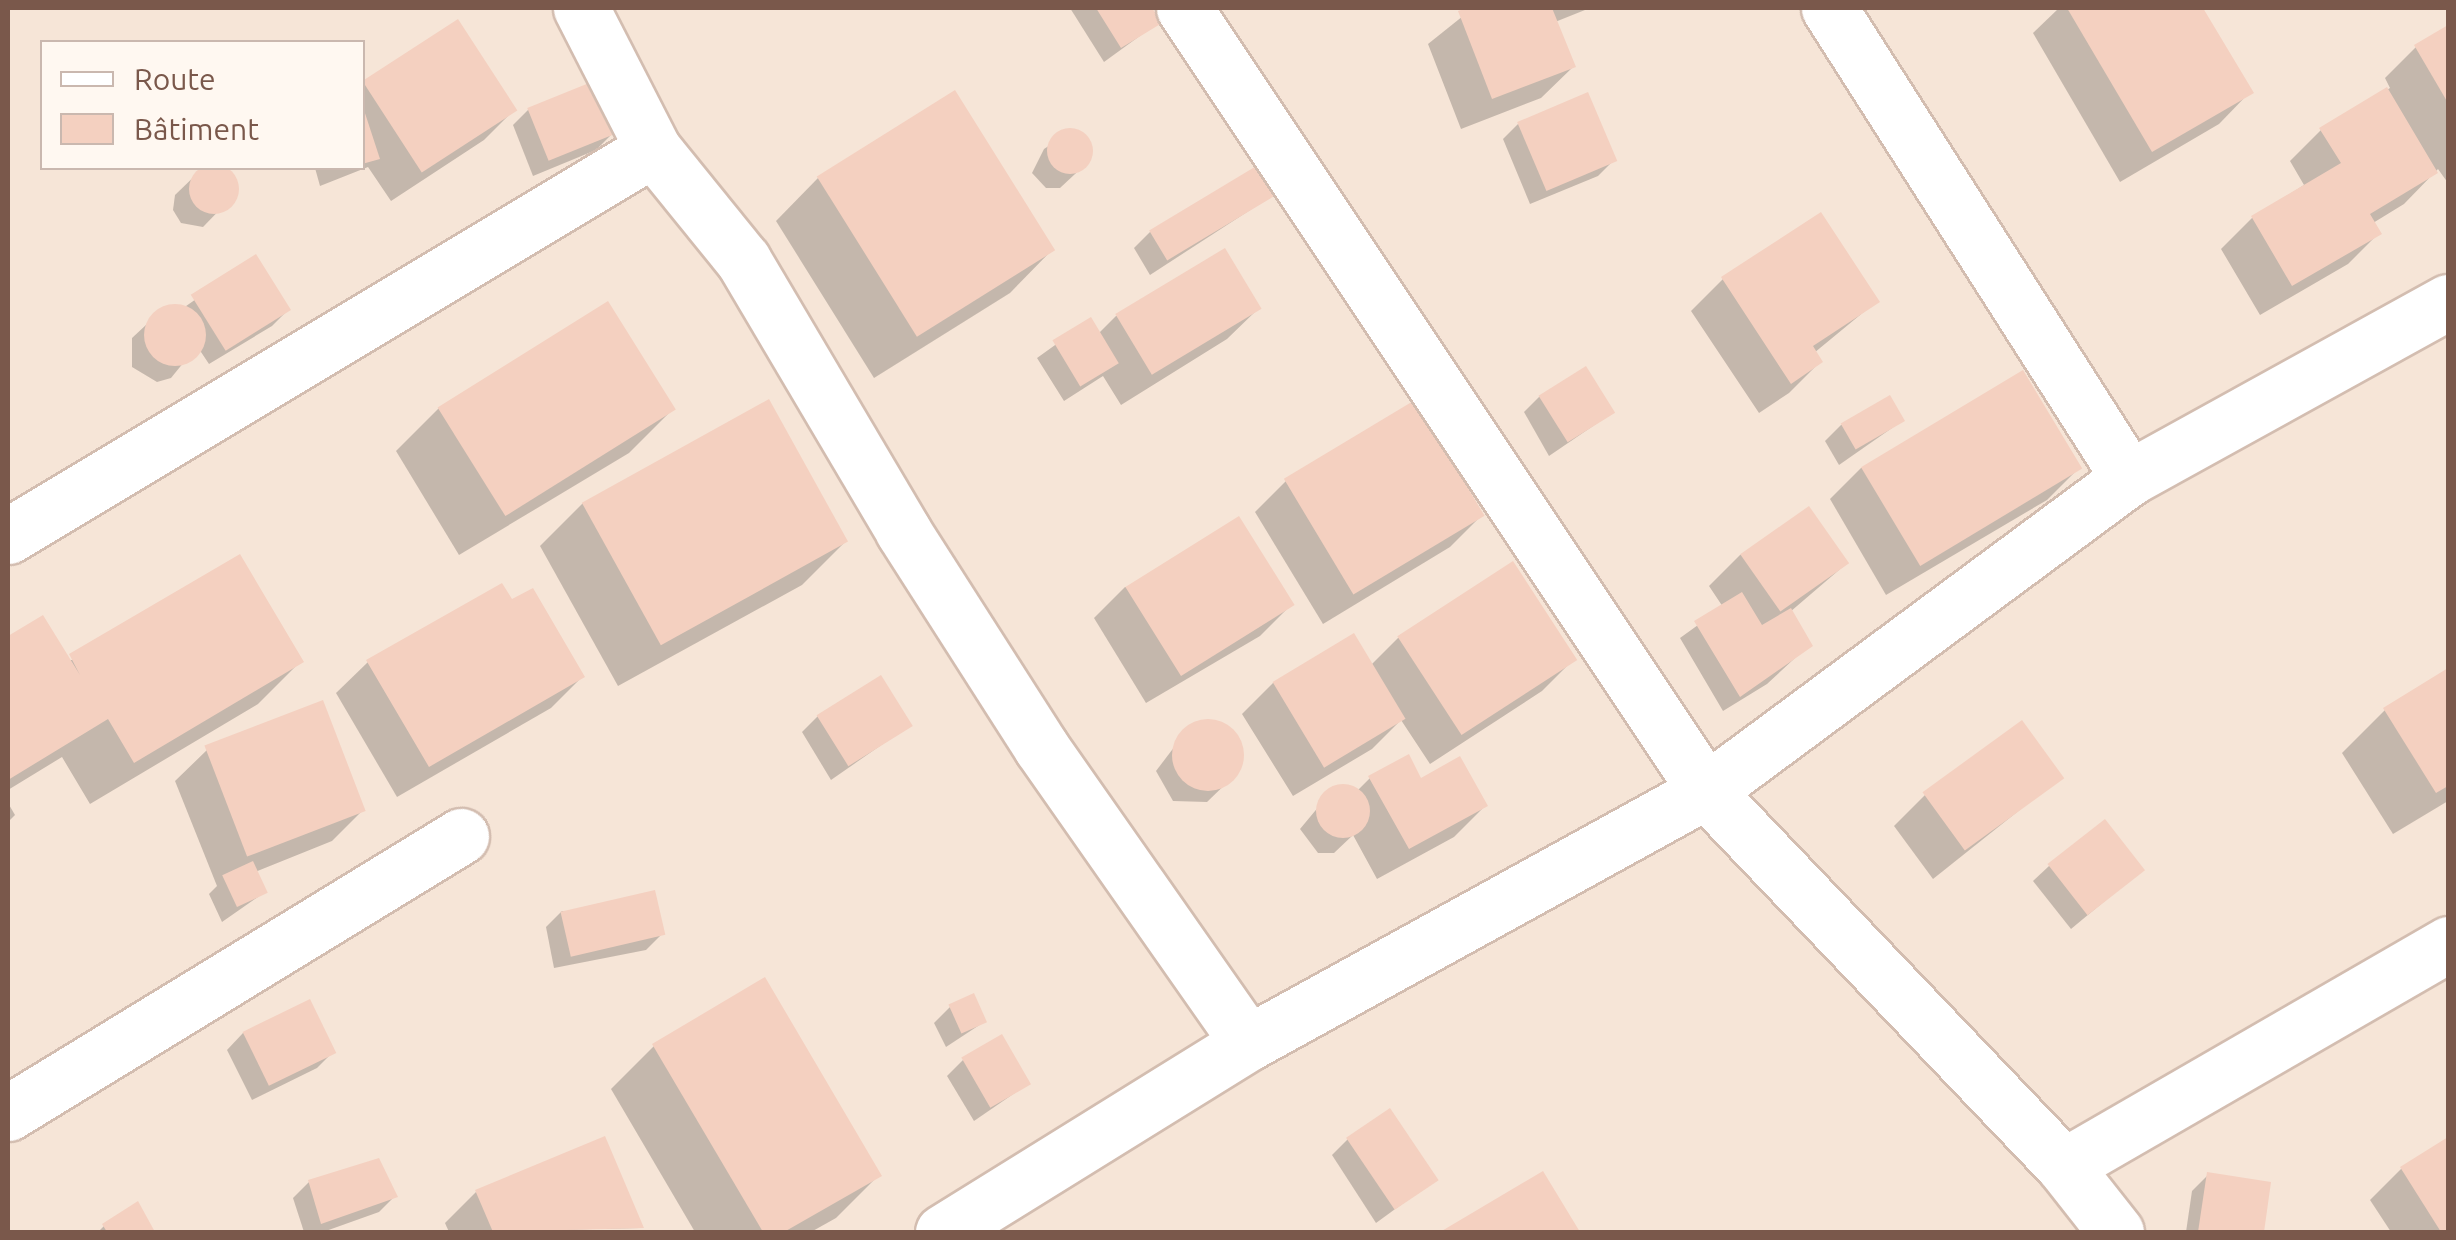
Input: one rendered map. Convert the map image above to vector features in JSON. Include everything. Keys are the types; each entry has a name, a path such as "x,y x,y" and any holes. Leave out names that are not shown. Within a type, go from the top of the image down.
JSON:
{"street":[{"path":"581,8 653,149 743,260 903,531 1041,747 1248,1043"},
{"path":"1184,8 1706,791 2064,1166 2116,1232"},
{"path":"1829,8 2128,478"},
{"path":"8,536 653,149"},
{"path":"943,1232 1248,1043 1706,791 2128,478 2448,302"},
{"path":"8,1113 461,836"},
{"path":"2064,1166 2448,944"}],"shaded area":[{"path":"8,8 2448,8 2448,1232 8,1232"}],"building":[{"path":"1096,8 1152,8 1162,23 1121,48"},
{"path":"1552,8 1576,67 1492,99 1458,11"},
{"path":"2067,8 2203,8 2254,93 2152,152"},
{"path":"458,19 517,110 422,173 365,79"},
{"path":"2448,25 2448,103 2414,45"},
{"path":"594,81 615,134 549,161 527,108"},
{"path":"2387,87 2438,173 2370,214 2382,234 2292,286 2251,216 2341,163 2319,128"},
{"path":"955,90 1055,250 917,337 817,176"},
{"path":"1588,92 1617,161 1546,191 1517,122"},
{"path":"365,113 380,159 365,163"},
{"path":"1070,128 1087,134 1093,151 1087,168 1070,174 1053,168 1047,151 1053,134"},
{"path":"1258,165 1276,195 1167,260 1149,230"},
{"path":"198,170 230,170 237,180 237,198 223,212 205,212 191,198 191,180"},
{"path":"1821,212 1880,302 1813,346 1823,362 1791,384 1721,277"},
{"path":"1225,248 1262,309 1152,375 1115,314"},
{"path":"256,254 291,310 226,351 191,295"},
{"path":"608,301 676,410 505,516 438,408"},
{"path":"175,304 197,313 206,335 197,357 175,366 153,357 144,335 153,313"},
{"path":"1091,317 1119,363 1080,386 1052,340"},
{"path":"1586,366 1615,413 1568,442 1539,396"},
{"path":"2023,370 2082,469 1920,566 1861,467"},
{"path":"1890,395 1905,421 1856,449 1841,424"},
{"path":"769,399 848,542 661,645 582,503"},
{"path":"1415,400 1485,516 1353,595 1284,479"},
{"path":"1809,506 1849,563 1780,612 1740,554"},
{"path":"1239,516 1295,605 1181,676 1125,587"},
{"path":"240,554 304,662 134,763 108,719 8,780 8,636 43,615 80,675 69,654"},
{"path":"1513,561 1577,660 1462,735 1397,636"},
{"path":"502,583 512,599 533,588 585,677 429,767 366,660"},
{"path":"1742,592 1762,625 1791,608 1813,646 1740,697 1694,621"},
{"path":"1354,633 1406,719 1324,768 1273,682"},
{"path":"2448,668 2448,786 2436,793 2383,708"},
{"path":"881,675 913,726 848,766 817,715"},
{"path":"323,700 366,811 247,857 204,746"},
{"path":"1208,719 1233,730 1244,755 1233,780 1208,791 1183,780 1172,755 1183,730"},
{"path":"2022,720 2064,778 1965,851 1922,792"},
{"path":"1409,754 1421,778 1460,756 1488,806 1409,849 1368,776"},
{"path":"1343,784 1362,792 1370,811 1362,830 1343,838 1324,830 1316,811 1324,792"},
{"path":"2105,819 2145,870 2087,915 2047,864"},
{"path":"253,861 268,893 237,907 222,875"},
{"path":"655,890 665,935 571,957 560,912"},
{"path":"765,977 882,1176 784,1232 763,1232 652,1044"},
{"path":"974,993 987,1022 961,1034 948,1004"},
{"path":"310,999 336,1053 269,1086 243,1032"},
{"path":"1002,1034 1031,1084 990,1108 961,1058"},
{"path":"1390,1108 1439,1180 1395,1210 1346,1138"},
{"path":"605,1136 644,1228 493,1232 475,1190"},
{"path":"2448,1137 2448,1232 2441,1232 2400,1167"},
{"path":"379,1158 398,1197 321,1224 308,1180"},
{"path":"1543,1171 1580,1232 1440,1232"},
{"path":"2207,1172 2271,1182 2264,1232 2198,1232"},
{"path":"138,1201 155,1232 107,1232 102,1224"}]}
